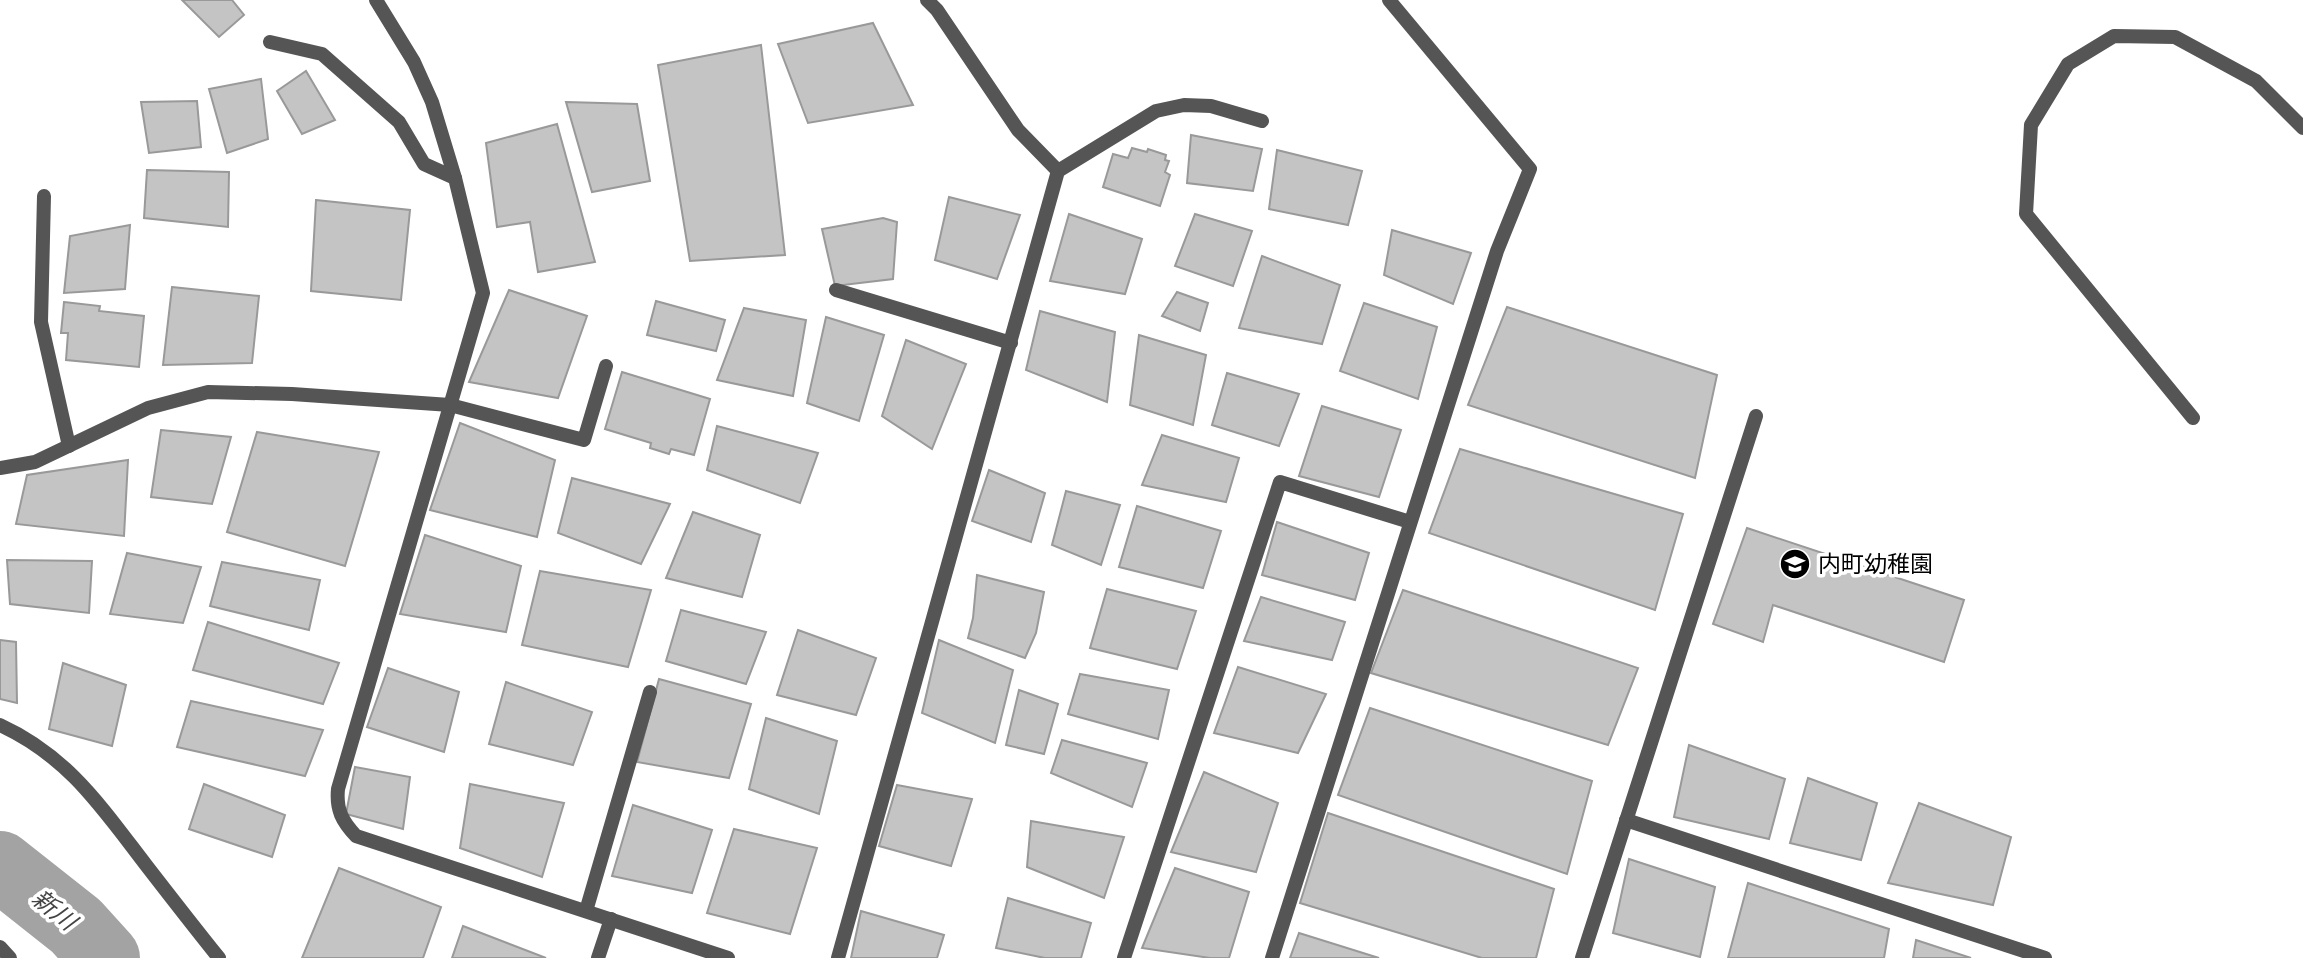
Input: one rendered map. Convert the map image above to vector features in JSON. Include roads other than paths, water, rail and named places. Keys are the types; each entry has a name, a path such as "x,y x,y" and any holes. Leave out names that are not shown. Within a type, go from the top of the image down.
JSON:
{"street":[{"path":"376,0 414,62 432,102 455,178 483,293 338,789 337,804 343,821 356,836 728,958"},
{"path":"927,0 937,10 1018,130 1058,171"},
{"path":"1272,958 1497,251 1530,169 1389,0"},
{"path":"2193,418 2026,214 2031,125 2068,64 2113,36 2175,37 2256,81 2303,128"},
{"path":"270,42 322,54 399,122 424,164 455,178"},
{"path":"838,958 1058,171 1156,111 1184,105 1211,107 1262,121"},
{"path":"44,196 41,322 69,446"},
{"path":"836,290 1011,343"},
{"path":"0,468 35,462 148,408 208,393 292,394 450,405 584,440 606,366"},
{"path":"1582,958 1756,416"},
{"path":"1124,958 1280,482 1410,522"},
{"path":"586,911 650,692"},
{"path":"0,725 55,757 94,798 219,958"},
{"path":"1626,820 2045,958"},
{"path":"598,958 611,919"},
{"path":"0,947 10,958"}],"waterway":[{"name":"新川","path":"0,866 76,926 105,958"}],"place":[{"name":"内町幼稚園","path":"1795,564"}]}
